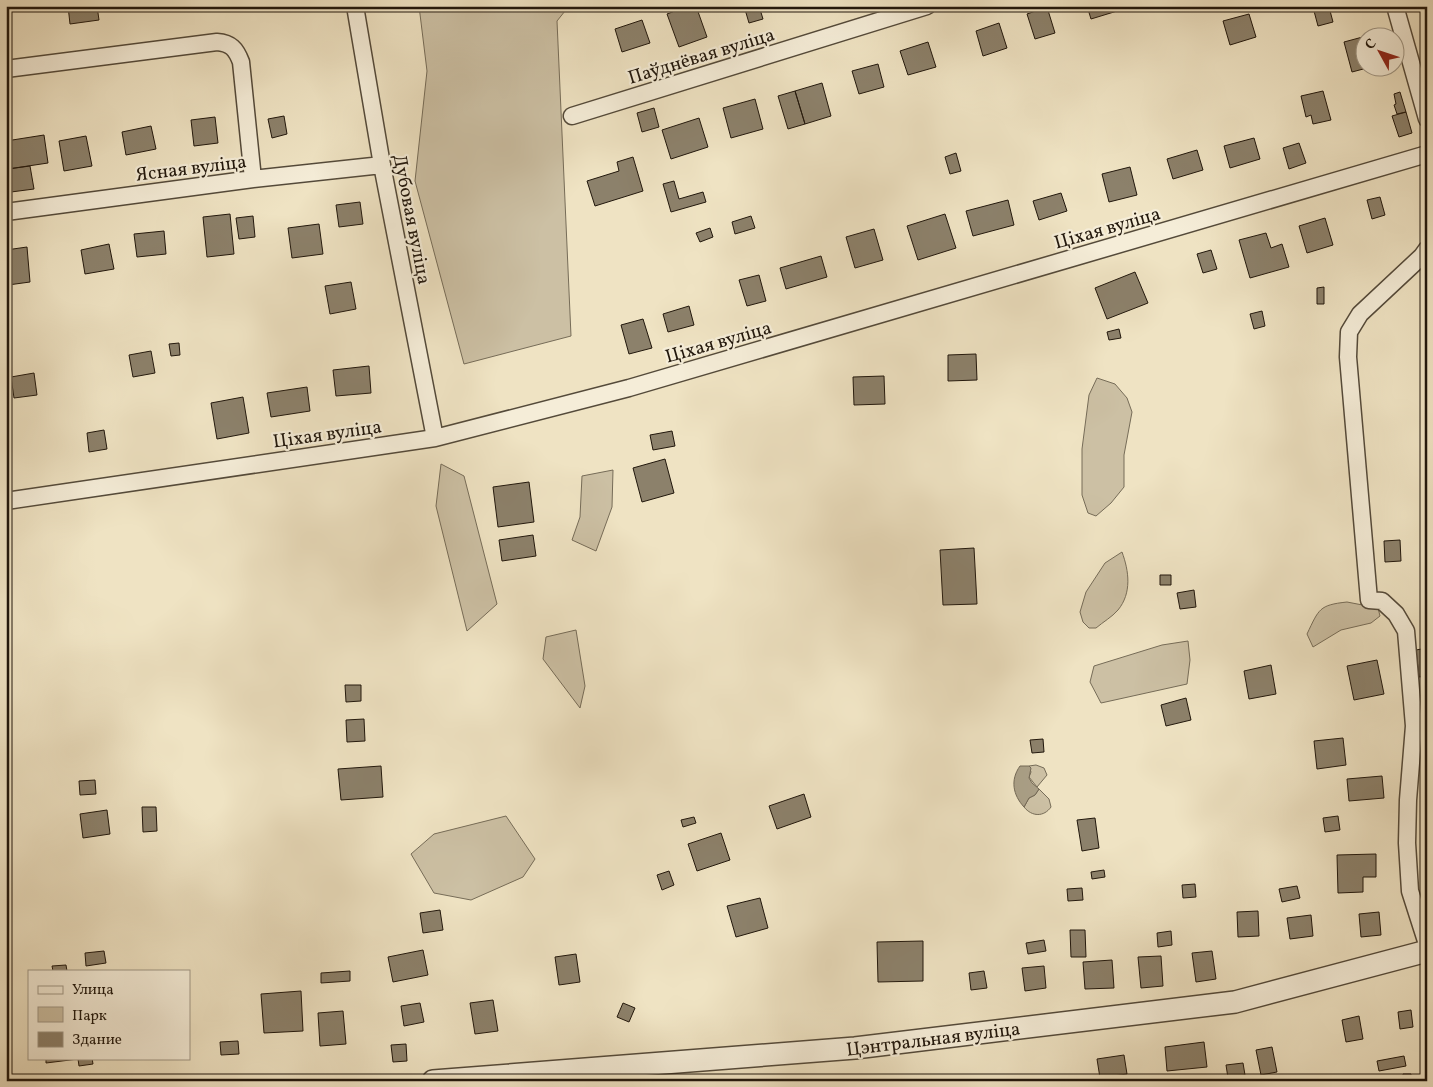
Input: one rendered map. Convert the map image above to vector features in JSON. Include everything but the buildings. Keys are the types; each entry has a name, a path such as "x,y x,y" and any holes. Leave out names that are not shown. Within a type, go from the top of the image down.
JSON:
{"street":[{"name":"Дубовая вуліца","path":"355,6 382,165 435,438"},
{"name":"Паўднёвая вуліца","path":"572,116 927,6"},
{"path":"1395,6 1427,118"},
{"path":"6,69 217,42 227,43 237,51 241,62 253,179"},
{"name":"Ціхая вуліца","path":"6,501 435,438 629,388 1427,154"},
{"name":"Ясная вуліца","path":"6,212 253,179 382,165"},
{"path":"1427,249 1422,256 1360,314 1349,332 1348,356 1369,600 1382,601 1396,614 1406,631 1414,726 1407,843 1410,892 1427,944"},
{"name":"Цэнтральная вуліца","path":"433,1081 855,1048 1235,1002 1427,951"}],"green space":[{"path":"419,6 569,6 557,21 571,336 464,364 415,181 427,71"},
{"path":"1097,378 1115,384 1127,398 1132,412 1124,455 1124,487 1111,503 1096,516 1088,513 1082,495 1082,449 1089,395"},
{"path":"441,464 464,476 497,604 467,631 436,506"},
{"path":"613,470 612,507 596,551 572,540 580,517 582,476"},
{"path":"1122,552 1128,574 1126,596 1113,615 1096,628 1089,628 1083,622 1080,612 1086,592 1105,563"},
{"path":"1347,602 1378,608 1380,616 1371,623 1341,630 1313,647 1307,634 1314,619 1325,607"},
{"path":"576,630 585,686 580,708 543,659 546,637"},
{"path":"1188,641 1190,660 1187,684 1101,703 1090,682 1094,666 1162,645"},
{"path":"1036,765 1044,768 1047,775 1037,787 1029,777 1031,772 1029,766"},
{"path":"1039,789 1049,799 1051,807 1045,813 1038,815 1031,813 1024,807 1029,798 1035,795"},
{"path":"506,816 535,859 523,877 471,900 434,893 411,854 434,834"}],"shaded area":[{"path":"1020,766 1029,766 1031,768 1029,778 1039,789 1035,795 1029,798 1024,807 1017,798 1014,787 1015,777"}]}
